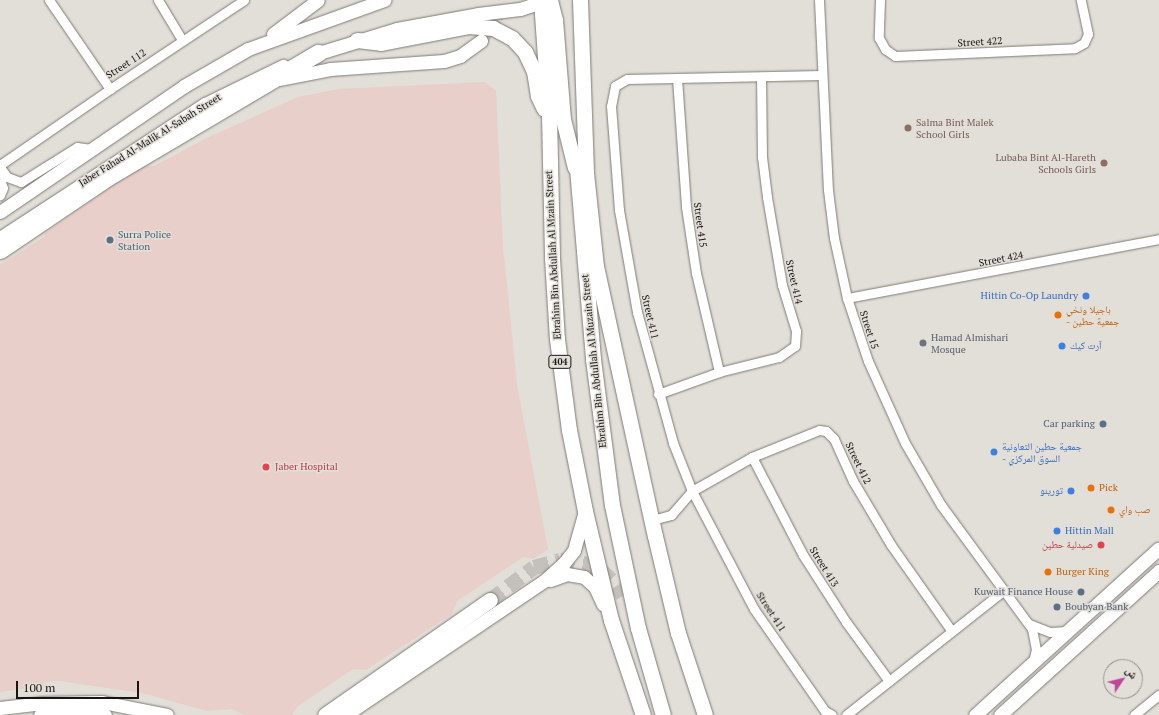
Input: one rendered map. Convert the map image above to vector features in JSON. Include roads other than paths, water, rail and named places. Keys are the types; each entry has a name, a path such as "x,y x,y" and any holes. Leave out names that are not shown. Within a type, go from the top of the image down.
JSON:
{"highway":[{"path":"0,250 108,177 263,84 318,53"}],"main road":[{"path":"544,0 555,20 563,119 576,169"},
{"name":"Ebrahim Bin Abdullah Al Mzain Street","path":"544,0 549,114 550,205 557,339 570,430 585,511 611,620 642,715"},
{"name":"Ebrahim Bin Abdullah Al Muzain Street","path":"571,0 576,169 593,359 612,505 638,628 663,715"},
{"path":"580,0 586,173 596,266 678,633 704,715"},
{"path":"357,40 381,43 469,26 493,28 512,38 525,52 534,71 540,101 549,114"},
{"path":"623,595 638,628"},
{"path":"326,715 490,600"}],"street":[{"name":"Street 112","path":"49,0 110,89 244,0"},
{"path":"158,0 182,40"},
{"path":"0,212 184,86 248,49 292,21 318,0"},
{"path":"248,49 384,0"},
{"name":"Jaber Fahad Al-Malik Al-Sabah Street","path":"0,238 205,104 260,76 318,53 357,40 438,21 544,0"},
{"name":"Street 15","path":"819,0 821,74 828,190 834,238 847,298 868,361 905,443 941,506 1028,623 1036,642 1033,663"},
{"name":"Street 422","path":"880,0 879,38 885,49 895,56 1075,48 1084,43 1088,34 1081,0"},
{"path":"263,84 330,69 444,61 460,56 481,42"},
{"name":"Street 411","path":"821,74 761,77 627,79 615,86 611,106 619,210 636,312 673,444 692,492 754,609 826,711 832,715"},
{"name":"Street 414","path":"658,394 719,372 779,357 795,346 796,331 782,286 767,197 762,157 761,77"},
{"name":"Street 415","path":"677,78 686,207 696,273 719,372"},
{"path":"92,148 77,147 21,182 7,177 0,166 110,89"},
{"path":"0,179 3,188 0,195"},
{"name":"Street 424","path":"847,298 1159,240"},
{"name":"Street 412","path":"652,520 671,515 692,492 752,457 819,430 826,431 834,439 853,481 891,545 951,630"},
{"name":"Street 413","path":"752,457 803,555 846,622 889,681"},
{"path":"345,715 544,582 564,563 574,550 585,511"},
{"path":"975,715 1159,548"},
{"path":"1000,715 1159,571"},
{"path":"544,582 567,574 584,577 595,587 611,620"},
{"path":"846,715 951,630 1003,591"},
{"name":"Street 15","path":"1028,623 1044,631 1067,631"},
{"path":"1134,715 1159,694"},
{"path":"0,708 43,703 102,702 167,715"},
{"path":"40,715 105,715"}],"tunnel":[{"path":"481,41 496,19 500,0"},
{"path":"490,600 534,567 560,560 589,564 600,569 617,585 623,595"}],"place":[{"name":"Salma Bint Malek School Girls","path":"908,128"},
{"name":"Lubaba Bint Al-Hareth Schools Girls","path":"1104,163"},
{"name":"Surra Police Station","path":"110,240"},
{"name":"Hittin Co-Op Laundry","path":"1086,296"},
{"name":"باجيلا ونخي - جمعية حطين","path":"1058,315"},
{"name":"Hamad Almishari Mosque","path":"923,343"},
{"name":"آرت كيك","path":"1062,346"},
{"name":"Car parking","path":"1103,424"},
{"name":"جمعية حطين التعاونية - السوق المركزي","path":"994,452"},
{"name":"Jaber Hospital","path":"266,467"},
{"name":"Pick","path":"1091,488"},
{"name":"تورينو","path":"1071,491"},
{"name":"صب واي","path":"1111,510"},
{"name":"Hittin Mall","path":"1057,531"},
{"name":"صيدلية حطين","path":"1101,545"},
{"name":"Burger King","path":"1048,572"},
{"name":"Kuwait Finance House","path":"1081,592"},
{"name":"Boubyan Bank","path":"1057,607"}]}
